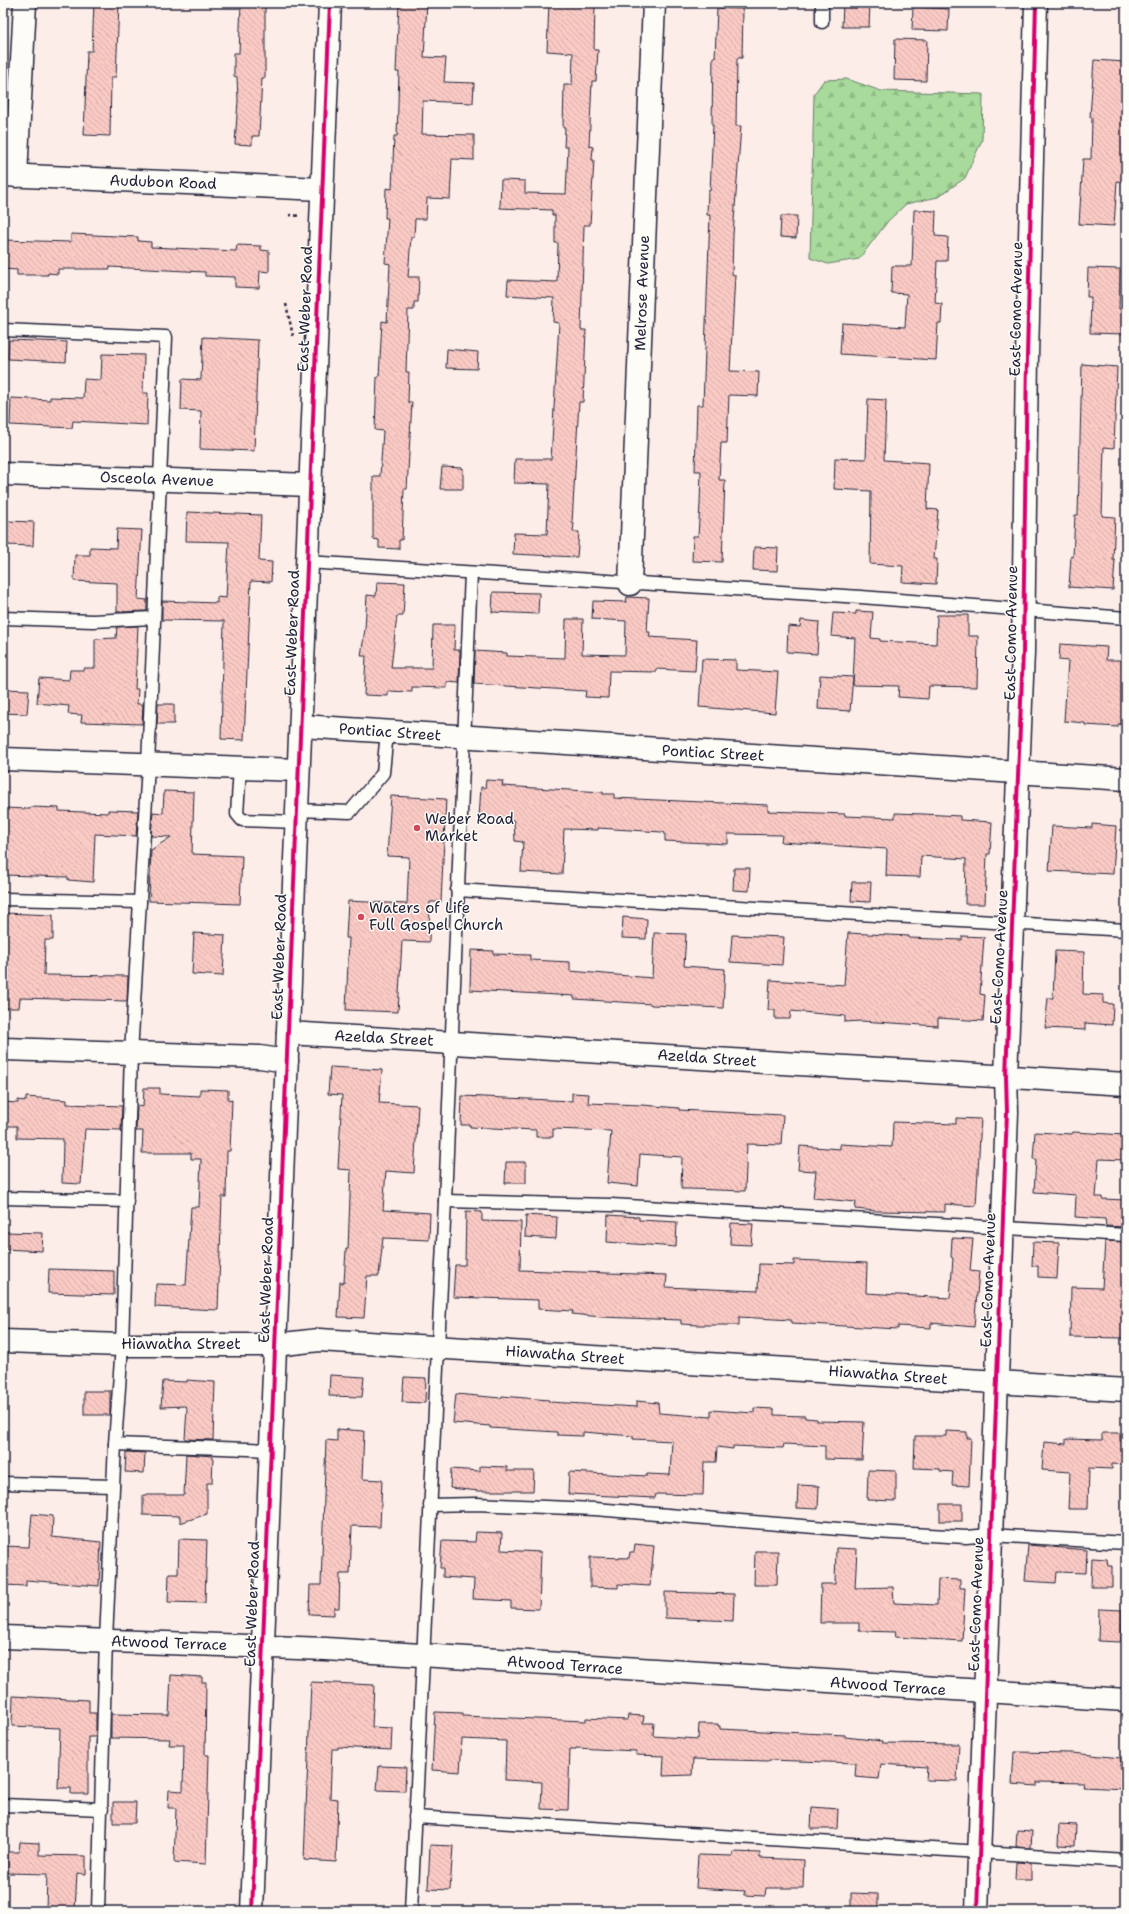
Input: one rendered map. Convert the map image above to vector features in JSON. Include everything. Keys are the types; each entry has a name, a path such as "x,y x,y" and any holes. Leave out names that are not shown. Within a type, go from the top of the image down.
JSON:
{"street":[{"path":"10,176 25,3"},
{"name":"East Weber Road","path":"252,1911 330,3"},
{"name":"Melrose Avenue","path":"630,584 654,3"},
{"name":"East Como Avenue","path":"978,1911 1006,1112 1006,1076 1019,772 1024,611 1027,348 1036,3"},
{"name":"Audubon Road","path":"10,176 322,189"},
{"name":"Osceola Avenue","path":"3,474 310,484"},
{"name":"Pontiac Street","path":"300,726 1126,779"},
{"path":"3,759 298,770"},
{"name":"Azelda Street","path":"288,1033 1126,1084"},
{"path":"3,1049 260,1057 287,1061"},
{"name":"Hiawatha Street","path":"3,1341 122,1345 275,1345 319,1340 1126,1390"},
{"name":"Atwood Terrace","path":"3,1637 106,1640 422,1655 1126,1700"}],"lane":[{"path":"822,3 822,22"},
{"path":"3,330 166,337 148,765 132,1054 122,1345 115,1444 106,1640 98,1911"},
{"path":"307,562 630,584 861,597 1126,618"},
{"path":"411,1911 422,1655 439,1347 450,1042 471,573"},
{"path":"3,618 93,621 153,618"},
{"path":"240,768 237,814 242,820 350,812 383,773 387,732"},
{"path":"457,890 1126,930"},
{"path":"3,899 140,902"},
{"path":"3,1198 127,1201"},
{"path":"445,1201 611,1205 1126,1235"},
{"path":"115,1444 271,1450"},
{"path":"3,1482 113,1486"},
{"path":"430,1505 476,1504 595,1509 875,1532 966,1537 990,1535 1126,1543"},
{"path":"3,1805 102,1809"},
{"path":"415,1816 1126,1861"}],"path":[{"path":"289,215 305,216"},
{"path":"286,304 293,336"}],"green space":[{"path":"847,79 881,91 983,94 982,140 965,178 938,197 906,204 888,221 859,259 828,264 810,258 814,94 824,80"}],"building":[{"path":"94,3 119,3 116,77 111,77 110,136 84,135 87,51 92,51"},
{"path":"241,3 265,5 265,78 262,78 259,136 252,136 252,145 235,144 238,100 237,77 234,76 234,53 239,53"},
{"path":"399,3 427,3 424,57 446,58 444,82 474,83 473,103 423,101 422,134 474,135 474,160 452,159 450,199 427,198 426,219 415,219 414,237 411,237 408,277 419,277 418,302 414,302 414,310 408,310 406,372 409,372 408,402 412,402 407,489 404,489 402,540 399,540 399,549 379,548 379,540 373,539 373,476 380,476 383,431 375,430 377,377 379,377 382,321 387,322 390,264 385,263 388,218 385,218 386,188 392,189 394,136 397,136 399,72 396,72"},
{"path":"549,3 595,3 594,50 598,50 596,81 592,81 589,146 593,147 592,160 594,160 590,225 584,225 581,330 586,330 583,402 579,402 572,523 574,523 573,532 579,532 577,557 513,554 514,533 547,534 549,484 514,483 515,459 551,459 559,323 553,322 554,298 507,295 508,280 557,282 558,243 555,243 555,215 552,215 552,210 500,208 501,180 525,181 525,193 566,194 568,147 564,147 564,85 572,85 573,53 547,51"},
{"path":"843,3 870,4 869,27 842,27"},
{"path":"913,7 949,9 948,31 912,30"},
{"path":"717,8 743,9 742,58 737,58 736,126 741,126 733,235 732,274 735,275 730,371 759,372 758,396 729,395 727,443 721,443 719,480 725,480 722,562 692,561 693,536 698,536 700,504 701,471 695,471 697,405 703,405 710,215 707,215 708,191 710,191 713,125 713,57 715,58"},
{"path":"895,39 927,40 926,81 894,80"},
{"path":"1094,60 1126,62 1126,147 1124,182 1117,181 1114,226 1079,224 1083,159 1091,159 1092,117 1090,117"},
{"path":"914,210 936,211 935,236 948,237 947,261 937,261 935,303 942,304 941,323 938,323 936,360 840,354 842,323 905,327 907,294 891,293 892,266 912,266"},
{"path":"781,216 797,216 796,238 780,237"},
{"path":"71,234 138,237 138,241 151,242 151,247 236,251 237,245 261,246 261,250 269,251 269,272 260,271 259,288 235,287 235,277 205,276 205,272 110,267 110,269 58,269 58,274 48,273 48,275 17,275 17,270 3,269 3,240 71,242"},
{"path":"1088,268 1120,269 1119,309 1125,309 1124,334 1090,333 1091,297 1087,297"},
{"path":"203,337 258,340 254,451 200,449 201,411 181,410 182,379 201,380"},
{"path":"9,340 67,342 66,362 8,359"},
{"path":"447,349 478,352 477,369 446,368"},
{"path":"102,354 144,355 143,393 148,393 147,425 73,421 72,428 10,425 11,398 50,400 50,397 83,398 84,379 101,380"},
{"path":"1082,364 1117,367 1114,448 1104,447 1102,516 1115,517 1113,590 1069,587 1071,556 1073,557 1075,515 1078,515"},
{"path":"868,399 886,400 884,460 929,463 927,509 938,510 934,559 937,559 936,584 902,582 903,566 870,564 871,491 834,489 835,458 866,459"},
{"path":"442,467 463,468 463,489 440,489"},
{"path":"187,512 261,515 259,561 272,562 271,582 251,581 244,740 221,739 224,621 162,620 162,601 217,603 217,597 226,598 229,542 186,541"},
{"path":"7,521 34,522 33,546 6,545"},
{"path":"117,529 142,530 138,599 147,600 147,611 117,612 117,583 74,581 75,555 90,555 90,547 116,548"},
{"path":"754,547 778,548 777,571 753,570"},
{"path":"377,582 405,583 403,616 397,616 391,668 432,668 433,625 455,625 454,650 460,650 459,683 447,682 447,688 412,687 412,692 388,691 388,696 364,695 366,656 361,656 365,629 367,595 376,596"},
{"path":"493,592 539,593 538,614 492,612"},
{"path":"627,597 649,598 647,632 650,632 649,637 697,640 695,671 656,669 656,672 609,671 608,698 585,697 586,691 474,684 475,651 507,653 507,656 565,658 566,619 583,619 582,654 625,655 626,621 592,619 593,601 626,602"},
{"path":"856,611 873,612 871,638 880,639 880,641 936,644 937,615 968,615 968,636 978,636 977,687 929,686 928,699 898,697 899,686 853,685 855,638 831,636 833,613 856,614"},
{"path":"801,620 819,622 817,654 787,652 788,626 800,627"},
{"path":"138,626 135,689 138,689 137,704 143,704 142,724 81,722 82,715 68,714 69,706 37,703 39,678 69,680 70,670 95,668 95,639 116,638 117,627"},
{"path":"1060,644 1107,647 1106,660 1126,660 1126,725 1118,724 1118,727 1085,725 1085,723 1064,721 1068,661 1059,660"},
{"path":"702,659 736,660 736,670 778,672 775,713 699,707"},
{"path":"820,675 853,677 850,711 818,709"},
{"path":"3,689 29,690 27,714 3,713"},
{"path":"158,704 174,704 174,724 157,724"},
{"path":"486,780 503,781 502,786 603,792 603,794 614,794 614,798 768,805 768,811 845,814 845,816 895,818 895,813 923,814 960,816 960,820 992,822 990,854 987,854 985,904 965,904 966,859 921,856 920,877 886,876 887,849 781,842 782,835 728,834 728,844 665,841 665,833 662,832 598,828 598,830 564,829 562,874 521,872 523,842 515,841 514,821 479,818 481,787 485,788"},
{"path":"164,791 194,792 192,854 242,856 240,904 149,901 151,850 171,837 151,836 153,812 163,813"},
{"path":"391,796 446,799 441,902 430,902 429,942 402,941 398,1012 346,1010 349,938 346,938 348,901 407,904 409,857 387,856"},
{"path":"31,807 59,808 59,811 108,813 108,810 138,811 136,836 95,834 93,882 68,880 68,877 3,875 3,808 30,809"},
{"path":"1092,824 1116,826 1113,874 1049,871 1052,826 1092,828"},
{"path":"734,868 750,868 749,891 733,890"},
{"path":"852,882 871,882 870,902 851,901"},
{"path":"3,913 53,915 53,940 45,940 44,975 128,976 127,1001 20,998 19,1008 3,1008 5,942 3,942"},
{"path":"623,917 647,919 646,939 622,938"},
{"path":"194,933 225,935 223,976 192,974"},
{"path":"654,933 686,934 684,966 725,969 723,1008 651,1005 574,999 574,996 470,990 471,950 494,951 493,954 530,955 530,960 570,962 570,971 652,978"},
{"path":"848,933 909,936 909,938 962,940 962,936 984,937 980,994 985,995 983,1021 938,1018 938,1026 861,1021 845,1022 845,1016 791,1011 790,1019 775,1019 775,1010 768,1010 770,980 844,985"},
{"path":"732,935 784,937 782,965 730,962"},
{"path":"1055,951 1084,952 1083,994 1103,995 1103,1003 1113,1004 1112,1025 1085,1023 1085,1030 1045,1028 1048,998 1053,998"},
{"path":"330,1067 382,1070 379,1103 418,1105 414,1173 386,1171 383,1210 430,1213 429,1240 383,1238 379,1276 367,1276 364,1318 338,1317 340,1282 344,1283 346,1249 348,1249 351,1170 338,1169 342,1095 328,1094"},
{"path":"144,1088 160,1088 160,1094 200,1096 200,1089 228,1090 228,1101 232,1100 230,1151 227,1151 226,1197 222,1197 218,1310 155,1307 156,1284 186,1285 191,1207 199,1207 201,1159 191,1159 191,1153 142,1153 143,1131 136,1131 137,1106 143,1107"},
{"path":"572,1093 589,1094 588,1103 642,1105 679,1108 679,1110 783,1115 781,1145 747,1144 745,1191 681,1189 682,1157 640,1154 638,1186 607,1183 611,1131 553,1129 553,1137 536,1137 536,1130 470,1127 470,1125 461,1125 462,1096 572,1101"},
{"path":"26,1097 67,1100 67,1104 122,1106 121,1130 85,1129 81,1184 62,1183 63,1139 17,1138 17,1126 3,1126 3,1102 18,1103 18,1100 26,1101"},
{"path":"956,1118 981,1119 976,1206 945,1204 945,1212 875,1211 855,1209 856,1202 813,1198 816,1171 798,1170 800,1146 840,1149 840,1144 892,1147 893,1122 956,1124"},
{"path":"1035,1132 1072,1134 1073,1132 1126,1135 1126,1160 1099,1159 1096,1197 1102,1197 1102,1199 1126,1200 1126,1227 1106,1226 1105,1219 1075,1217 1076,1195 1034,1192 1036,1159 1033,1159"},
{"path":"506,1162 526,1162 526,1183 505,1183"},
{"path":"466,1211 482,1212 482,1221 521,1222 520,1270 667,1275 666,1287 758,1291 759,1264 794,1265 794,1260 867,1263 866,1293 950,1298 953,1258 951,1257 952,1238 973,1239 970,1271 979,1272 974,1327 931,1323 931,1328 898,1326 898,1329 791,1323 791,1320 739,1317 739,1325 698,1325 681,1324 681,1320 601,1317 572,1314 573,1311 538,1309 538,1300 453,1297 455,1265 465,1265"},
{"path":"526,1215 557,1217 556,1239 525,1237"},
{"path":"608,1215 639,1217 639,1220 677,1222 676,1247 607,1242"},
{"path":"731,1223 753,1224 751,1245 730,1244"},
{"path":"3,1232 43,1233 42,1251 3,1249"},
{"path":"1105,1241 1125,1242 1122,1296 1126,1297 1126,1334 1124,1334 1123,1338 1070,1337 1071,1287 1102,1288"},
{"path":"1033,1242 1059,1243 1057,1278 1038,1277 1038,1266 1032,1266"},
{"path":"49,1269 114,1271 114,1295 48,1293"},
{"path":"330,1375 364,1377 362,1397 329,1396"},
{"path":"404,1377 426,1378 425,1403 402,1402"},
{"path":"187,1380 215,1382 213,1440 185,1439 187,1408 185,1406 161,1407 163,1381 187,1382"},
{"path":"84,1391 110,1391 110,1415 84,1415"},
{"path":"456,1394 549,1400 549,1402 637,1407 637,1401 658,1403 659,1413 711,1417 711,1410 754,1413 754,1408 774,1409 774,1415 805,1416 805,1418 817,1419 817,1421 864,1422 862,1460 825,1459 825,1446 784,1444 783,1448 733,1446 733,1449 717,1447 716,1462 704,1462 703,1495 656,1494 655,1498 568,1494 569,1472 647,1476 647,1474 670,1475 672,1441 633,1439 633,1436 583,1432 583,1436 557,1435 557,1432 490,1428 490,1426 453,1423"},
{"path":"337,1429 364,1431 362,1479 382,1480 380,1527 352,1526 350,1574 340,1574 339,1608 334,1608 334,1615 309,1614 310,1585 321,1585 326,1440 337,1441"},
{"path":"946,1431 967,1432 967,1438 971,1438 969,1486 952,1485 953,1472 940,1471 940,1469 914,1468 915,1436 946,1436"},
{"path":"1102,1433 1120,1433 1120,1441 1126,1442 1126,1465 1112,1464 1112,1469 1089,1468 1088,1509 1068,1509 1070,1472 1042,1470 1044,1442 1066,1444 1066,1439 1102,1440"},
{"path":"126,1452 145,1453 144,1473 125,1472"},
{"path":"186,1454 213,1456 212,1483 207,1483 207,1514 180,1523 180,1516 143,1515 143,1495 184,1495"},
{"path":"480,1466 507,1467 507,1471 534,1471 533,1491 479,1491 450,1488 451,1469 480,1471"},
{"path":"868,1470 896,1471 896,1501 867,1500"},
{"path":"798,1485 819,1486 818,1509 797,1508"},
{"path":"940,1504 962,1504 962,1521 940,1521"},
{"path":"32,1514 53,1516 52,1537 101,1542 99,1586 26,1580 26,1586 3,1585 3,1546 29,1547"},
{"path":"476,1532 502,1533 501,1550 541,1552 539,1609 511,1608 511,1601 473,1599 474,1579 443,1577 443,1568 440,1568 442,1541 475,1542"},
{"path":"179,1539 207,1540 205,1603 168,1602 169,1574 178,1574"},
{"path":"635,1544 654,1546 650,1586 618,1584 618,1588 590,1587 590,1557 629,1558 630,1552 634,1552"},
{"path":"1028,1545 1087,1550 1086,1573 1057,1572 1056,1583 1025,1581"},
{"path":"836,1548 857,1549 855,1588 893,1587 894,1603 937,1605 938,1579 960,1580 960,1588 965,1588 962,1641 895,1637 896,1632 859,1631 859,1623 820,1623 821,1584 835,1584"},
{"path":"755,1551 778,1551 777,1585 754,1585"},
{"path":"1092,1558 1107,1559 1108,1566 1112,1566 1112,1587 1091,1587"},
{"path":"665,1592 734,1594 733,1621 665,1618"},
{"path":"1099,1609 1122,1610 1121,1642 1098,1641"},
{"path":"171,1675 202,1677 202,1682 206,1682 205,1755 209,1755 206,1864 174,1862 176,1808 168,1808 169,1790 183,1791 184,1745 169,1745 170,1739 111,1738 111,1714 169,1715"},
{"path":"311,1682 374,1685 372,1727 392,1728 391,1750 338,1747 338,1749 332,1749 330,1798 338,1799 336,1862 304,1860"},
{"path":"13,1696 89,1700 89,1713 96,1713 96,1737 88,1737 88,1794 71,1794 71,1788 58,1788 60,1728 12,1726"},
{"path":"435,1712 463,1713 463,1716 586,1721 586,1718 627,1720 628,1715 644,1716 643,1723 654,1723 653,1736 698,1739 699,1724 718,1724 720,1729 845,1735 845,1737 882,1741 882,1743 959,1744 957,1781 926,1780 927,1767 881,1764 879,1779 855,1777 856,1763 769,1760 693,1759 692,1775 663,1776 664,1756 636,1755 636,1751 576,1748 570,1749 568,1810 541,1809 542,1782 505,1780 506,1741 462,1739 460,1772 432,1770"},
{"path":"1014,1752 1072,1753 1121,1758 1120,1766 1126,1767 1126,1789 1083,1787 1084,1783 1037,1782 1037,1786 1012,1784"},
{"path":"379,1766 406,1767 405,1791 377,1790"},
{"path":"113,1802 136,1802 135,1823 113,1823"},
{"path":"812,1807 838,1809 837,1829 811,1829"},
{"path":"1059,1824 1076,1825 1075,1846 1058,1845"},
{"path":"1017,1830 1032,1831 1031,1848 1016,1847"},
{"path":"20,1842 39,1843 39,1855 86,1856 86,1874 77,1873 75,1911 46,1911 47,1874 8,1873 8,1852 19,1852"},
{"path":"430,1845 453,1846 450,1890 428,1889"},
{"path":"734,1852 760,1853 760,1858 804,1860 803,1888 766,1888 765,1896 744,1895 745,1891 696,1888 698,1855 733,1856"},
{"path":"1016,1862 1031,1863 1031,1880 1015,1880"},
{"path":"851,1893 878,1894 878,1911 851,1911"}],"cycle path":[{"path":"252,1911 330,3"},
{"path":"977,1911 1007,1112 1006,1076 1023,652 1027,356 1036,3"}],"place":[{"name":"Weber Road Market","path":"417,828"},
{"name":"Waters of Life Full Gospel Church","path":"361,917"}]}
